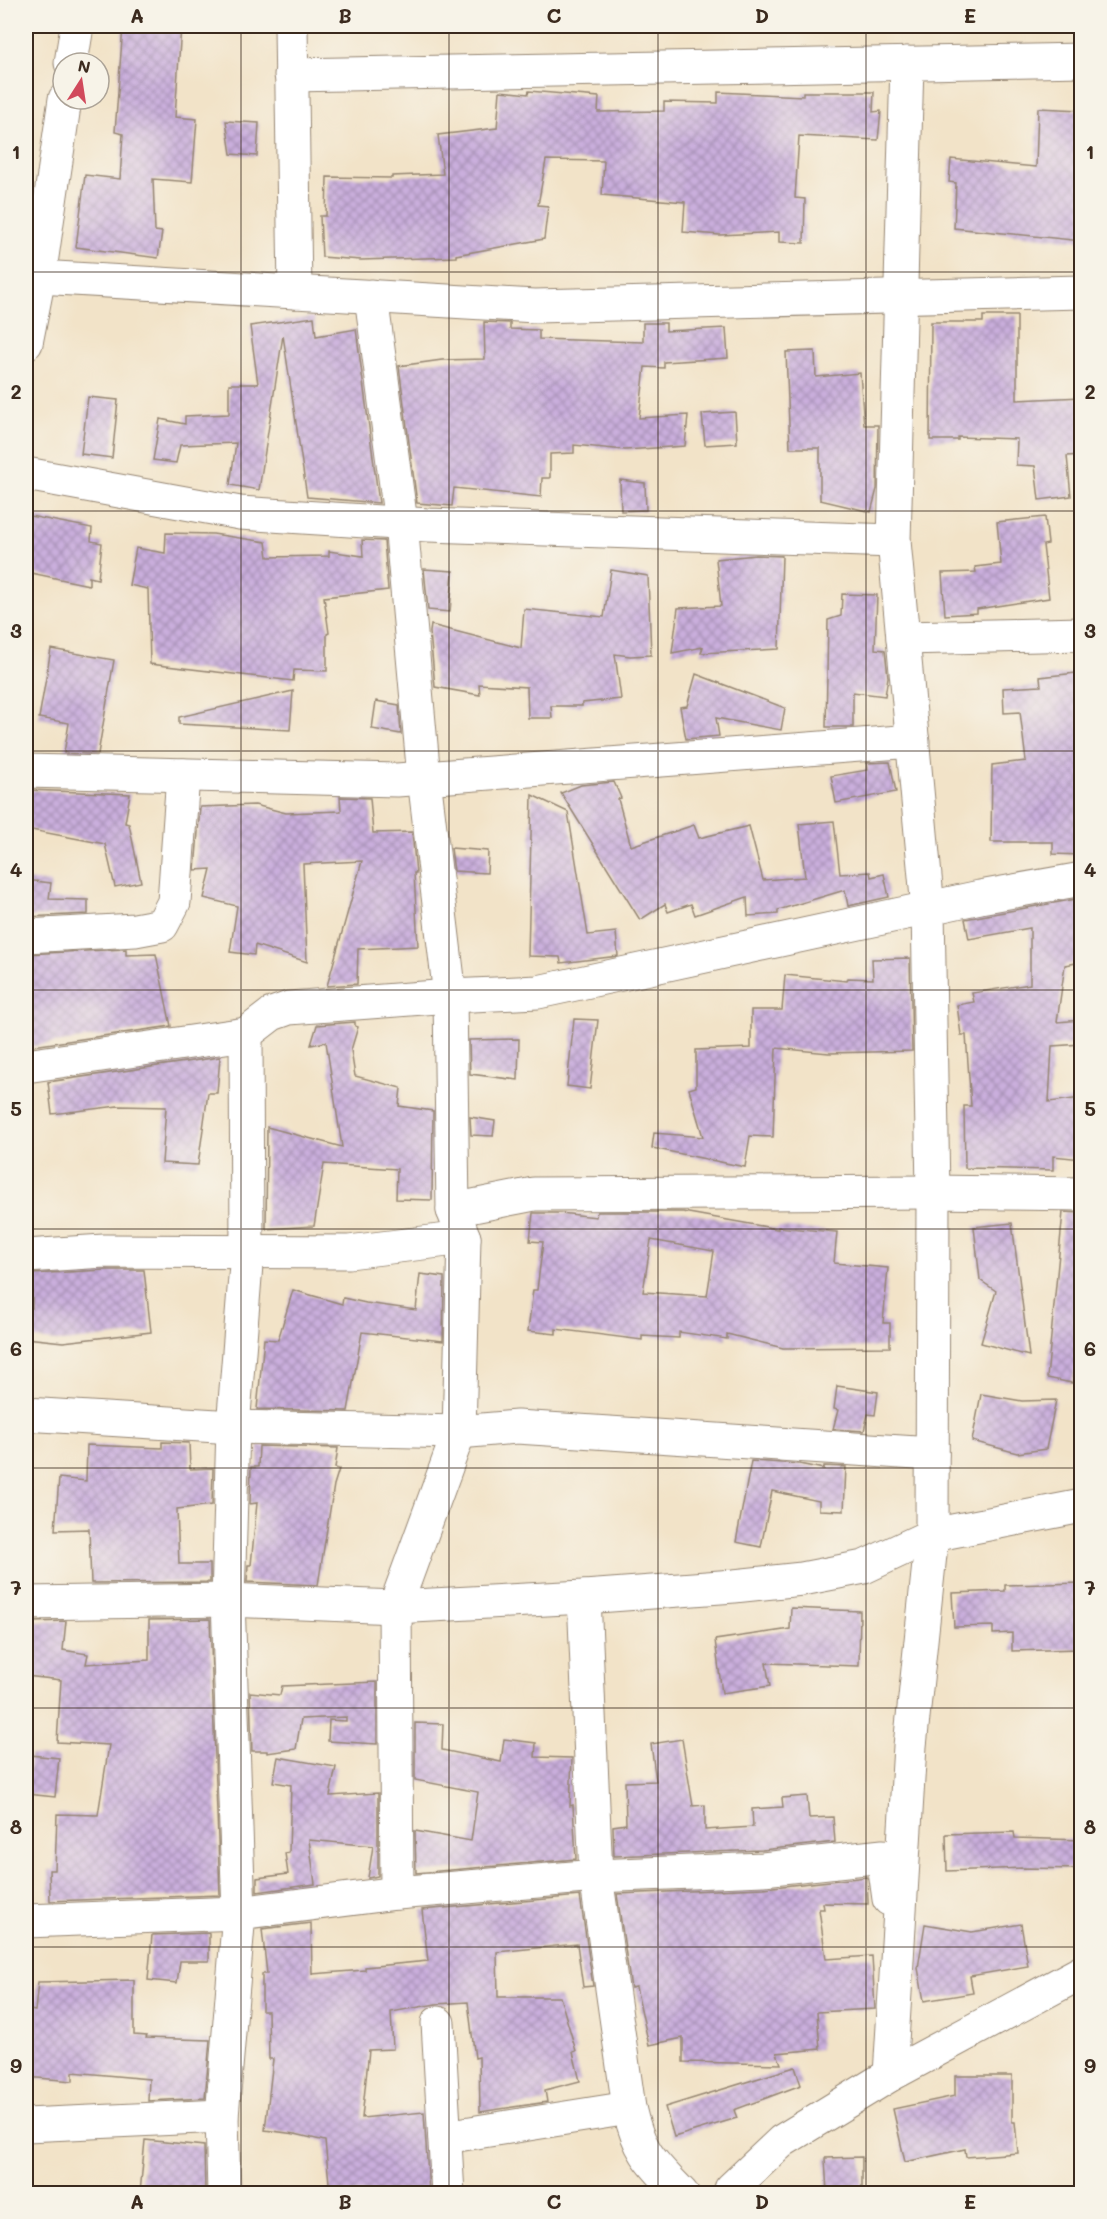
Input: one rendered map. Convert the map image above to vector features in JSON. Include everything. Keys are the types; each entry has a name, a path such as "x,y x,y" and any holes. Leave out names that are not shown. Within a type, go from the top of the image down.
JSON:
{"street":[{"path":"73,51 77,26"},
{"path":"291,26 295,292"},
{"path":"291,75 1082,60"},
{"path":"890,2075 910,1746 932,1535 933,1192 928,909 894,541 907,63"},
{"path":"26,343 39,277 38,182 61,111"},
{"path":"39,277 536,306 1082,292"},
{"path":"370,296 401,523 424,778 450,996 458,1224 459,1432 395,1607 397,1893"},
{"path":"26,474 240,513 401,523 894,541"},
{"path":"903,638 1082,634"},
{"path":"26,771 397,780 913,741"},
{"path":"26,936 135,930 162,925 174,902 183,775"},
{"path":"26,1066 246,1034 272,1014 289,1008 538,992 928,909 1082,879"},
{"path":"224,2193 222,2116 238,1913 228,1600 234,1427 247,1252 246,1034"},
{"path":"26,1256 104,1251 349,1252 458,1224 534,1194 933,1192 1082,1194"},
{"path":"26,1414 234,1427 459,1432 517,1427 932,1454"},
{"path":"26,1603 228,1600 395,1607 584,1597 802,1579 864,1567 932,1535 1082,1506"},
{"path":"584,1597 596,1876 629,2108 634,2131 648,2158 682,2193"},
{"path":"26,1921 238,1913 397,1893 596,1876 753,1869 883,1856 897,1963"},
{"path":"692,2193 731,2191 782,2141 890,2075 1082,1972"},
{"path":"438,2024 448,2193"},
{"path":"445,2137 629,2108"},
{"path":"26,2125 222,2116"}],"building":[{"path":"123,26 181,26 175,117 197,119 192,182 153,179 155,231 162,232 158,258 76,247 85,175 120,179 123,134 115,132"},
{"path":"500,91 599,97 598,112 664,111 664,102 718,103 718,92 803,96 803,92 874,92 873,112 881,111 878,140 799,136 795,198 805,199 804,243 779,242 779,232 720,235 683,232 685,202 602,195 604,161 546,160 538,205 548,206 544,239 456,255 456,257 361,260 322,257 320,216 326,216 327,177 392,178 392,176 443,174 438,135 497,128"},
{"path":"1038,108 1082,110 1082,241 954,228 956,183 949,182 951,159 1036,167"},
{"path":"226,121 259,123 257,156 231,154"},
{"path":"983,316 1017,316 1017,400 1082,397 1082,455 1067,456 1071,496 1039,500 1035,466 1016,465 1017,439 958,437 958,440 930,440 931,322 983,322"},
{"path":"314,317 316,336 356,329 379,503 307,497 283,335 259,490 230,485 236,443 180,445 176,463 153,460 160,419 185,424 185,416 229,414 229,384 258,384 250,326"},
{"path":"484,322 510,323 510,329 539,330 539,339 643,342 643,323 666,323 666,331 726,328 728,358 664,362 664,368 645,367 639,418 688,415 685,446 625,450 574,445 574,453 550,454 550,478 542,478 541,497 454,488 452,506 417,503 399,366 442,360 485,359"},
{"path":"815,351 816,377 860,373 864,425 878,425 877,489 871,512 820,500 820,448 790,448 786,352"},
{"path":"88,397 118,400 112,458 81,454"},
{"path":"735,412 737,443 705,445 702,414"},
{"path":"620,480 645,483 646,510 621,511"},
{"path":"30,516 92,528 91,541 102,543 98,579 89,577 89,585 26,572 26,536"},
{"path":"1045,517 1048,544 1043,545 1049,598 977,609 977,613 945,615 942,573 976,572 975,567 1001,564 997,522"},
{"path":"166,533 213,534 266,542 268,557 329,556 329,551 363,556 362,540 384,541 388,590 324,597 329,633 327,634 327,671 294,670 293,681 150,664 148,589 129,585 136,548 165,553"},
{"path":"756,555 782,556 779,649 701,653 703,647 672,653 678,608 721,606 716,559"},
{"path":"424,569 453,571 450,612 428,610"},
{"path":"611,570 648,576 651,655 615,654 621,699 582,703 582,706 551,706 552,718 528,718 527,687 479,684 480,695 435,687 431,625 521,648 524,609 604,617"},
{"path":"842,594 877,595 875,649 885,650 888,677 885,696 853,692 853,727 826,727 828,620 841,616"},
{"path":"51,649 114,660 98,754 64,753 69,723 39,718"},
{"path":"1076,673 1082,744 1082,855 1053,854 1053,842 991,842 992,765 1026,761 1020,712 1004,713 1003,688 1041,686 1040,677"},
{"path":"696,674 785,708 781,730 716,718 719,736 686,739 680,707 687,706"},
{"path":"293,691 290,730 179,724 179,717"},
{"path":"376,701 399,705 401,734 372,729"},
{"path":"890,762 896,792 836,803 831,776 868,770 867,763"},
{"path":"614,782 621,798 618,799 631,846 694,825 699,838 749,826 763,880 805,877 799,824 834,821 840,874 870,872 871,877 884,874 889,897 848,906 845,890 778,910 778,914 748,916 747,897 695,915 691,904 668,912 665,904 640,920 561,793 581,785"},
{"path":"28,790 130,794 125,823 129,824 141,882 115,887 105,844 26,829"},
{"path":"532,795 568,812 588,935 616,932 618,956 561,963 560,957 528,956"},
{"path":"340,797 370,798 373,833 412,832 416,873 414,873 418,946 358,949 357,984 327,986 362,861 303,864 307,962 255,945 254,955 230,952 237,906 204,898 211,869 195,870 200,807 255,805 286,813 341,811"},
{"path":"451,848 488,851 487,873 454,871"},
{"path":"26,880 51,883 49,899 88,900 88,914 26,917"},
{"path":"1082,898 1082,962 1065,965 1057,1022 1082,1020 1082,1044 1052,1046 1049,1102 1082,1098 1082,1159 1053,1156 1053,1170 965,1168 964,1106 971,1106 966,1035 961,1035 957,1005 974,1002 972,993 1030,984 1030,928 969,939 965,919"},
{"path":"126,949 126,955 156,954 171,1026 26,1047 26,992 29,991 32,961 26,961 26,954"},
{"path":"910,958 912,1051 829,1053 776,1048 773,1137 750,1136 745,1167 652,1148 654,1133 703,1137 689,1089 696,1087 696,1050 751,1048 751,1010 782,1010 785,975 847,981 848,978 873,979 872,959"},
{"path":"574,1019 598,1020 590,1089 567,1086"},
{"path":"355,1022 355,1026 358,1027 351,1050 355,1076 401,1088 399,1106 433,1111 432,1200 396,1199 397,1169 324,1164 314,1226 266,1229 267,1127 342,1147 326,1042 311,1045 317,1025"},
{"path":"519,1039 518,1080 470,1074 469,1040"},
{"path":"220,1057 217,1093 208,1093 198,1165 162,1163 166,1107 118,1106 52,1114 48,1082"},
{"path":"470,1117 495,1121 493,1136 471,1135"},
{"path":"597,1212 683,1212 778,1229 778,1227 837,1232 834,1263 888,1268 883,1323 890,1323 890,1347 783,1348 727,1334 727,1339 679,1332 679,1338 642,1336 642,1340 556,1329 556,1334 528,1331 533,1290 537,1290 543,1242 530,1241 533,1213 596,1217","holes":["651,1240 714,1251 707,1296 643,1292"]},
{"path":"1063,1212 1082,1213 1082,1358 1078,1358 1072,1383 1047,1378"},
{"path":"1012,1223 1029,1356 981,1343 996,1291 980,1280 974,1227"},
{"path":"144,1270 151,1332 63,1342 26,1338 26,1307 32,1308 32,1274"},
{"path":"420,1274 444,1277 443,1341 362,1332 348,1411 257,1409 264,1339 278,1340 293,1290 342,1304 343,1298 416,1310"},
{"path":"837,1386 878,1392 875,1415 868,1414 864,1431 833,1429 838,1410 834,1409"},
{"path":"981,1394 1022,1401 1056,1400 1046,1449 1017,1453 972,1441"},
{"path":"162,1442 189,1443 190,1469 213,1468 212,1505 177,1509 179,1564 210,1564 210,1582 91,1583 89,1529 55,1530 59,1478 86,1481 87,1445 162,1448"},
{"path":"259,1446 338,1448 335,1468 339,1469 334,1485 318,1585 247,1582 248,1565 251,1565 257,1503 250,1504 251,1467 258,1467"},
{"path":"751,1461 799,1464 824,1469 824,1466 846,1467 844,1511 819,1510 819,1501 772,1491 761,1547 736,1542"},
{"path":"1082,1583 1079,1649 1012,1651 1012,1633 993,1634 993,1626 954,1627 952,1593 1005,1591 1005,1585"},
{"path":"791,1608 860,1611 859,1666 766,1663 770,1686 722,1693 715,1640 790,1629"},
{"path":"210,1619 220,1895 50,1901 49,1870 55,1870 57,1814 98,1815 109,1745 57,1742 61,1680 26,1676 26,1648 30,1649 33,1622 66,1621 63,1650 88,1654 86,1664 149,1660 149,1620"},
{"path":"377,1682 377,1744 328,1741 329,1720 346,1721 346,1717 301,1719 296,1749 267,1753 267,1751 252,1751 250,1692 280,1695 282,1686"},
{"path":"415,1723 443,1724 442,1750 501,1762 504,1739 536,1743 535,1757 572,1758 570,1806 573,1805 576,1859 416,1873 415,1831 471,1841 478,1792 415,1780"},
{"path":"682,1739 693,1806 705,1805 705,1830 753,1827 752,1809 783,1807 782,1798 807,1796 809,1818 833,1817 835,1842 762,1850 614,1856 613,1826 626,1824 625,1782 656,1781 651,1744"},
{"path":"30,1755 59,1758 55,1797 27,1794"},
{"path":"278,1757 336,1767 330,1796 378,1793 378,1876 368,1878 373,1846 309,1840 315,1884 257,1892 257,1878 288,1874 285,1853 289,1852 291,1785 273,1782"},
{"path":"1014,1832 1015,1838 1082,1840 1082,1869 1023,1868 947,1871 946,1834"},
{"path":"867,1877 868,1904 823,1903 824,1909 819,1909 826,1959 872,1956 875,2009 817,2012 820,2049 777,2053 781,2064 683,2062 683,2038 649,2045 636,1987 631,1988 617,1894 764,1888"},
{"path":"580,1896 593,1986 583,1987 577,1944 497,1952 498,1997 560,1997 576,2051 573,2052 580,2081 545,2090 547,2102 480,2112 479,2057 475,2058 468,2002 436,2004 391,2012 393,2049 369,2050 362,2118 424,2112 429,2193 330,2193 325,2141 265,2130 273,2059 269,2059 268,2011 262,2011 262,1974 267,1974 262,1929 311,1923 312,1974 365,1970 365,1967 428,1961 422,1910"},
{"path":"925,1924 972,1932 1021,1924 1028,1966 970,1976 973,1993 924,2001 918,1968"},
{"path":"209,1933 209,1961 180,1961 177,1983 148,1980 152,1935"},
{"path":"134,1980 134,2035 147,2036 146,2038 210,2040 205,2098 148,2101 149,2079 73,2072 73,2081 26,2077 26,2009 35,2011 38,1982"},
{"path":"795,2067 801,2085 734,2110 737,2118 674,2137 665,2107"},
{"path":"955,2076 1012,2076 1012,2122 1015,2122 1018,2153 966,2157 965,2149 905,2162 893,2109 955,2096"},
{"path":"145,2140 204,2146 205,2193 140,2193"},
{"path":"862,2157 862,2193 827,2193 825,2158"}]}
